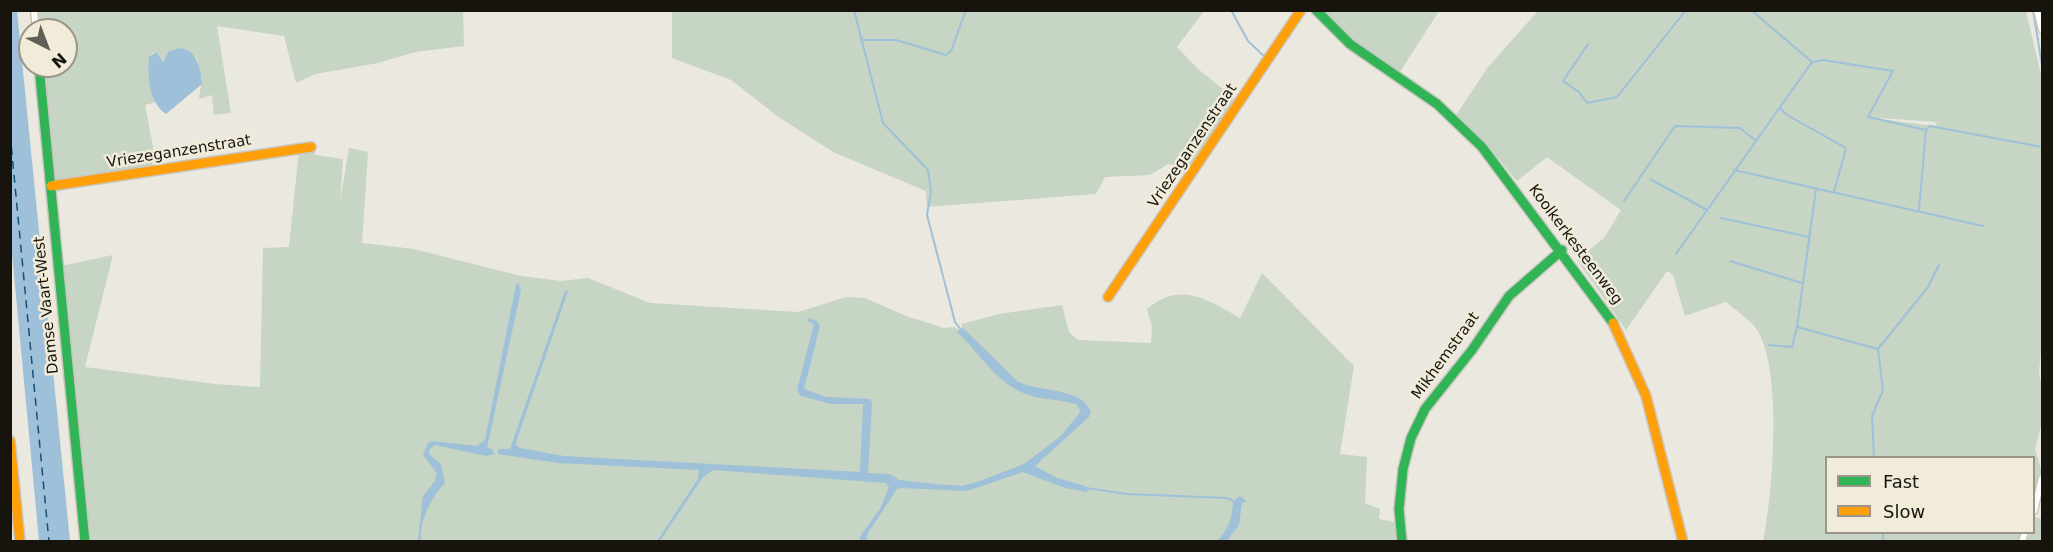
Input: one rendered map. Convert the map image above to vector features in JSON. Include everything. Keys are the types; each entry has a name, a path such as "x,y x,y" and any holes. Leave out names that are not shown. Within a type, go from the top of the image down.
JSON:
{"street":[{"name":"Vriezeganzenstraat","path":"1108,297 1301,10"},
{"name":"Koolkerkesteenweg","path":"1317,10 1340,34 1454,119 1482,147 1562,250 1618,330 1646,396 1683,542"},
{"path":"2037,10 2043,30"},
{"name":"Damse Vaart-West","path":"40,78 85,542"},
{"name":"Vriezeganzenstraat","path":"51,186 311,147"},
{"name":"Mikhemstraat","path":"1402,542 1400,509 1403,469 1411,438 1425,409 1472,350 1509,296 1562,250"},
{"path":"10,441 20,542"},
{"path":"2035,507 2043,478"}],"green space":[{"path":"35,11 463,11 464,46 415,52 378,63 315,74 296,83 284,36 217,26 231,113 214,115 212,95 199,99 202,79 197,58 180,48 169,51 163,62 155,52 152,54 149,79 156,102 145,105 153,146 152,170 58,181 54,179 42,78 78,78 78,18 36,18"},
{"path":"672,11 1204,11 1177,47 1198,69 1237,101 1195,164 1184,167 1168,164 1150,175 1105,177 1096,194 927,207 926,191 835,153 780,118 731,80 672,58"},
{"path":"1324,11 1439,11 1400,72 1355,41"},
{"path":"1538,11 2026,11 2042,79 2042,342 2039,372 2042,388 2042,422 2035,449 2042,472 2035,501 2035,456 1825,456 1825,534 2024,534 2021,541 1763,541 1770,495 1773,405 1771,377 1759,333 1749,320 1726,302 1685,316 1673,275 1667,271 1626,330 1577,260 1604,238 1621,210 1547,157 1517,181 1487,145 1456,115 1488,67","holes":["1880,118 1937,122 1935,126"]},
{"path":"349,148 368,152 362,243 414,249 521,276 561,281 588,278 650,303 798,312 846,297 865,298 906,316 944,328 954,327 961,331 962,324 999,314 1062,305 1069,332 1078,340 1151,343 1152,327 1147,309 1159,301 1171,296 1194,296 1205,299 1240,318 1262,273 1354,366 1340,454 1367,457 1365,503 1380,509 1379,519 1399,523 1400,541 1227,541 1239,525 1234,501 1229,528 1218,542 86,541 61,266 113,255 85,367 215,384 260,387 263,248 289,247 299,150 314,149 315,155 343,159 340,202"},
{"path":"2035,517 2042,519 2042,541 2024,542 2027,534 2035,534"}],"water":[{"path":"10,11 17,11 18,78 24,78 70,541 39,541 11,243"},
{"path":"180,48 194,56 201,72 202,84 166,114 156,103 150,88 149,57 156,52 163,62 169,51"},
{"path":"518,283 521,290 487,448 492,449 494,454 486,456 435,445 429,450 429,454 441,464 445,483 427,510 422,525 421,541 418,541 423,496 435,481 437,473 423,455 428,443 432,441 477,446 485,440"},
{"path":"565,291 568,291 517,439 516,445 520,448 564,456 860,472 863,404 831,404 801,396 797,390 814,324 807,321 808,318 817,321 820,326 804,389 826,397 870,399 872,403 868,473 890,474 899,480 935,484 962,486 977,482 1024,464 1061,436 1081,411 1076,404 1032,396 1015,389 997,375 957,332 963,328 1017,381 1069,394 1086,404 1091,412 1089,417 1035,466 1057,478 1085,486 1088,492 1065,488 1023,472 967,491 901,488 897,489 868,533 866,541 859,541 880,509 889,487 886,483 713,470 703,477 660,541 657,541 698,479 699,470 558,463 498,454 498,449 510,449"},
{"path":"1240,496 1247,501 1242,503 1239,525 1227,541 1218,541 1229,528 1234,501"}],"waterway":[{"path":"854,10 883,123 928,170 931,191 927,215 955,322 961,330"},
{"path":"861,40 896,40 946,55 951,51 966,10"},
{"path":"1231,10 1248,41 1266,58"},
{"path":"1588,44 1563,81 1579,92 1587,103 1617,97 1686,10"},
{"path":"1676,254 1812,62 1751,10"},
{"path":"2033,10 2042,65"},
{"path":"1812,62 1823,60 1893,71 1868,117 1926,130"},
{"path":"1780,108 1787,115 1846,148 1834,192"},
{"path":"1624,201 1675,126 1740,128 1755,140"},
{"path":"1919,210 1926,130 1930,126 2042,147"},
{"path":"1734,170 1983,226"},
{"path":"1650,179 1707,210"},
{"path":"1797,327 1816,189"},
{"path":"1721,218 1809,237"},
{"path":"1730,261 1802,283"},
{"path":"1874,456 1872,416 1883,390 1878,349 1928,287 1939,265"},
{"path":"1769,345 1792,347 1797,327 1878,349"},
{"path":"1086,488 1127,494 1227,498 1234,501 1232,518 1218,542"},
{"path":"1883,534 1883,542"}],"ferry route":[{"path":"10,133 49,542"}],"traffic: fast":[{"path":"1316,10 1350,44 1437,104 1482,147 1613,323"},
{"path":"40,78 85,542"},
{"path":"1402,542 1399,509 1403,469 1411,438 1425,409 1472,350 1509,296 1562,250"}],"traffic: slow":[{"path":"1108,297 1301,10"},
{"path":"51,186 311,147"},
{"path":"1613,323 1646,396 1683,542"},
{"path":"10,441 20,542"}]}
